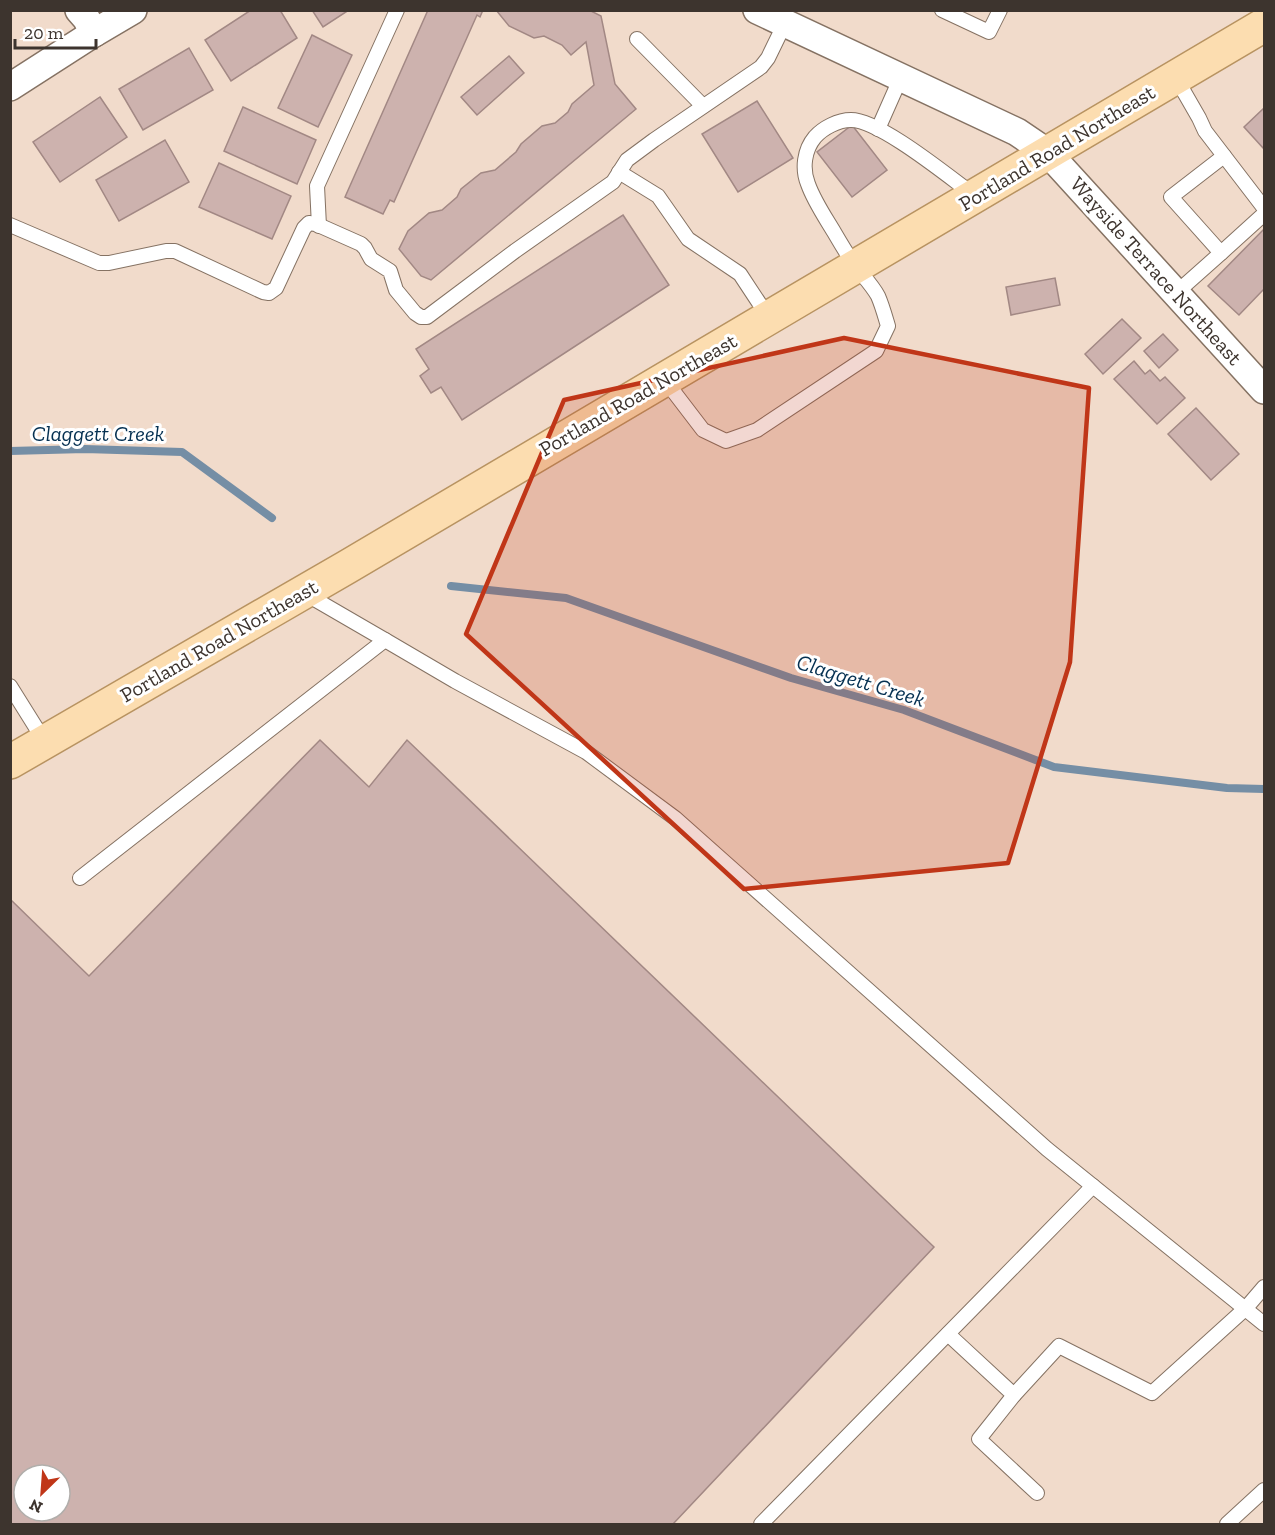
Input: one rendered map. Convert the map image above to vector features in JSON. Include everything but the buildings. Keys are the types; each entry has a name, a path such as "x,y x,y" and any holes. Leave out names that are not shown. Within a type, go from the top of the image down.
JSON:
{"main road":[{"name":"Portland Road Northeast","path":"10,762 856,267 1264,25"}],"street":[{"path":"79,10 94,33"},
{"path":"10,87 134,10"},
{"name":"Wayside Terrace Northeast","path":"757,10 1017,132 1048,153 1264,390"}],"lane":[{"path":"319,226 318,186 397,10"},
{"path":"942,10 989,32 1000,10"},
{"path":"10,225 99,262 109,263 175,251 269,293 276,288 304,228 309,223 361,244 371,259 390,271 396,290 415,313 421,317 427,317 515,250 613,182 627,160 761,67 768,58 784,23"},
{"path":"637,39 703,106"},
{"path":"878,129 901,77"},
{"path":"1176,78 1205,131 1264,208"},
{"path":"664,379 703,430 726,441 757,430 876,351 888,326 878,295 856,267 820,211 807,184 804,158 811,142 826,128 851,120 878,129 911,148 976,196"},
{"path":"1221,253 1171,197 1224,156"},
{"path":"619,172 658,196 688,239 740,274 769,318"},
{"path":"1176,293 1264,214"},
{"path":"302,592 455,681 586,752 675,818 1047,1149 1264,1323"},
{"path":"80,878 385,640"},
{"path":"10,686 45,742"},
{"path":"760,1524 1093,1186"},
{"path":"1037,1493 979,1439 1014,1395 1059,1346 1152,1392 1246,1308 1264,1287"},
{"path":"948,1334 1014,1395"},
{"path":"1227,1524 1264,1490"}],"highlighted area":[{"path":"844,338 1089,388 1070,662 1008,863 744,889 466,634 564,400"}],"waterway":[{"name":"Claggett Creek","path":"10,451 85,449 182,452 272,518"},
{"name":"Claggett Creek","path":"451,586 566,598 791,678 904,710 1054,767 1227,788 1264,789"}]}
